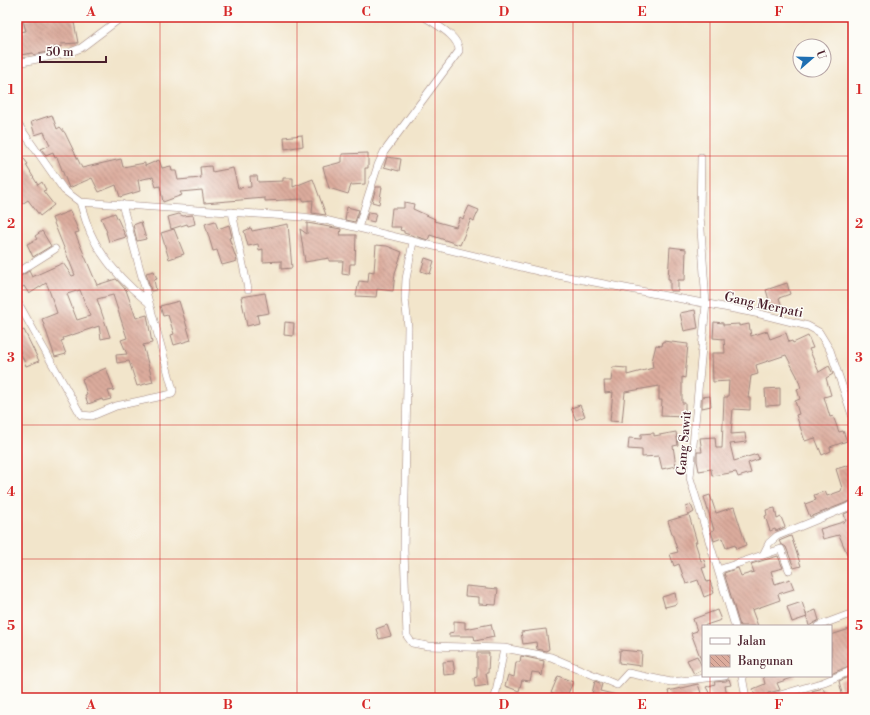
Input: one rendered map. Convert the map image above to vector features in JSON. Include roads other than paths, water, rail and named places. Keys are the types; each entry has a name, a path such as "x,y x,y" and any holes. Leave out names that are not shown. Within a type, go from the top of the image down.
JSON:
{"street":[{"path":"17,63 68,53 81,48 122,17"},
{"path":"358,228 384,152 459,51 459,46 455,39 425,17"},
{"path":"17,123 64,190 80,202 89,230 98,247 128,286 149,303"},
{"name":"Gang Sawit","path":"701,157 700,214 706,304 690,478 735,625"},
{"name":"Gang Merpati","path":"80,202 303,217 358,228 542,272 760,314 813,328 822,336 830,350 853,418"},
{"path":"17,301 81,415 88,416 116,406 172,394 173,390 122,204"},
{"path":"232,212 248,289"},
{"path":"413,242 406,279 405,298 408,327 404,550 408,636 412,643 419,645 504,648 560,660 617,685 628,673 671,682 716,677"},
{"path":"17,273 55,249"},
{"path":"763,555 770,543 777,536 853,505"},
{"path":"718,570 781,549 789,570"},
{"path":"821,625 853,613"},
{"path":"495,698 504,648"},
{"path":"770,698 824,682 853,670"},
{"path":"742,677 746,698"}]}
